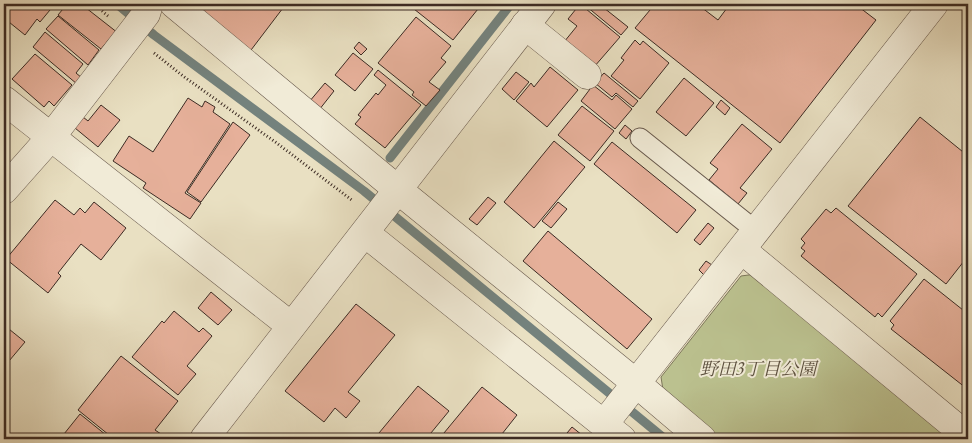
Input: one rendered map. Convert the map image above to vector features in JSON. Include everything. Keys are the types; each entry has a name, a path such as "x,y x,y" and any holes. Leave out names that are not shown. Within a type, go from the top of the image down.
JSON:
{"street":[{"path":"174,4 381,211 622,410 702,439"},
{"path":"204,439 542,4"},
{"path":"622,410 749,240 934,4"},
{"path":"4,190 51,137 140,21"},
{"path":"525,25 587,75"},
{"path":"4,100 291,326"},
{"path":"381,211 622,410"},
{"path":"749,240 968,437"}],"lane":[{"path":"640,138 749,240"}],"path":[{"path":"94,4 140,21 183,76 278,144 381,211"}],"green space":[{"name":"野田3丁目公園","path":"756,274 954,439 722,439 663,390 661,377 741,276"}],"building":[{"path":"4,4 55,4 40,22 37,19 25,35 4,18"},
{"path":"67,4 81,4 118,33 113,39 111,37 101,49 58,15"},
{"path":"204,4 286,4 248,54 194,18"},
{"path":"419,4 482,4 453,40 414,9"},
{"path":"580,4 620,37 594,67 564,42 577,26 568,19"},
{"path":"587,4 599,4 628,27 621,35 586,6"},
{"path":"655,4 697,4 718,20 730,4 855,4 876,20 780,143 635,28"},
{"path":"58,16 99,50 88,65 46,29"},
{"path":"416,17 451,46 441,58 446,62 429,82 440,90 426,106 412,95 414,92 378,63"},
{"path":"45,32 83,64 76,73 82,78 77,84 33,47"},
{"path":"635,40 640,45 643,41 669,63 640,99 611,76 624,60 621,58"},
{"path":"359,42 367,49 361,55 354,48"},
{"path":"353,53 373,69 355,91 335,75"},
{"path":"35,54 72,85 54,106 49,101 44,107 12,79"},
{"path":"550,67 578,90 547,127 516,101 531,83 534,87"},
{"path":"378,70 421,105 385,148 355,124 361,117 358,115 376,93 378,95 386,85 374,75"},
{"path":"516,72 529,82 514,100 502,89"},
{"path":"604,73 638,101 633,107 616,93 612,97 595,83"},
{"path":"684,78 714,103 686,136 656,112"},
{"path":"325,83 334,91 319,110 309,102"},
{"path":"593,85 612,100 616,95 632,109 615,129 581,101"},
{"path":"188,98 202,107 205,101 215,107 213,112 230,124 185,193 201,203 190,219 143,188 146,183 113,161 129,136 153,152"},
{"path":"721,100 730,108 725,115 716,107"},
{"path":"101,105 120,120 98,147 75,128 83,117 88,121"},
{"path":"582,106 614,131 590,161 558,135"},
{"path":"920,117 968,156 968,256 946,284 848,206"},
{"path":"233,122 250,135 201,202 187,192"},
{"path":"742,124 772,149 740,188 747,193 738,204 709,180 718,169 710,163"},
{"path":"625,125 632,131 626,139 619,133"},
{"path":"554,141 585,167 534,228 504,202"},
{"path":"612,142 696,210 677,233 594,164"},
{"path":"488,197 496,203 477,225 469,219"},
{"path":"55,200 74,215 80,208 85,213 94,202 126,228 101,260 81,244 58,273 61,276 48,293 6,259"},
{"path":"558,202 567,209 551,228 542,221"},
{"path":"836,208 917,274 882,317 878,313 875,317 801,256 805,251 801,248 805,243 801,239 826,209 831,213"},
{"path":"708,223 714,228 700,245 694,240"},
{"path":"548,231 652,319 627,349 523,261"},
{"path":"706,261 712,265 704,275 699,270"},
{"path":"924,279 968,314 968,385 966,388 891,329 894,325 890,321"},
{"path":"211,292 232,310 218,325 198,308"},
{"path":"356,304 395,335 348,392 360,401 346,418 335,408 324,422 285,391"},
{"path":"174,311 199,332 203,328 212,336 187,366 196,374 178,395 132,357 162,321 164,323"},
{"path":"4,325 25,342 4,367"},
{"path":"121,356 178,401 155,430 161,434 157,439 114,439 78,410"},
{"path":"418,386 449,411 426,439 374,439"},
{"path":"482,387 517,415 498,439 439,439"},
{"path":"80,414 111,439 60,439"},
{"path":"572,427 587,439 562,439"}],"waterway":[{"path":"117,4 154,35 364,191 665,439"},
{"path":"390,158 511,4"}]}
